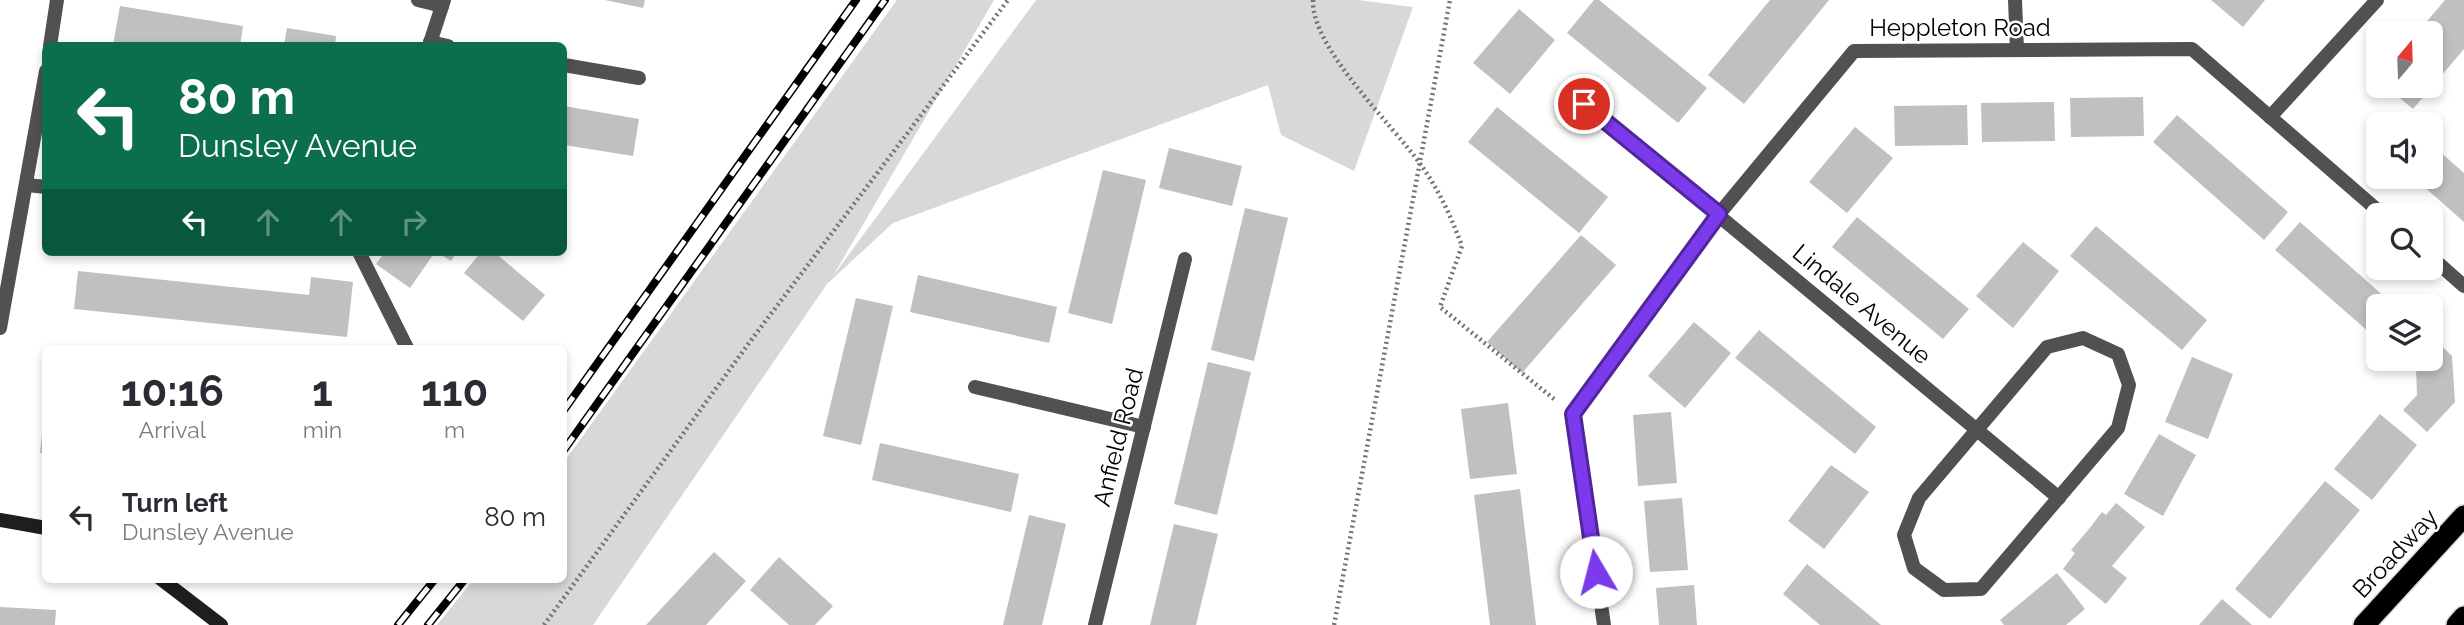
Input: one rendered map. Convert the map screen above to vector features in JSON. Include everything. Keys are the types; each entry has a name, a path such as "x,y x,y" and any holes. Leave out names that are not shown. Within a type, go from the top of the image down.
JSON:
{"highway":[{"name":"Broadway","path":"2364,625 2464,516"},
{"path":"2457,625 2464,617"}],"street":[{"path":"51,42 57,0"},
{"path":"418,0 443,3 430,42"},
{"path":"2015,0 2017,50"},
{"path":"2270,117 2377,0"},
{"name":"Heppleton Road","path":"1573,414 1719,214 1854,51 2192,49 2369,203"},
{"path":"567,66 639,78"},
{"path":"0,328 42,95"},
{"name":"Lindale Avenue","path":"1584,104 2059,498"},
{"path":"27,185 42,187"},
{"path":"361,256 406,345"},
{"name":"Anfield Road","path":"1095,625 1185,259"},
{"path":"2443,268 2464,286"},
{"path":"2083,338 2118,355 2129,385 2118,428 2059,498 1981,589 1944,590 1914,568 1904,535 1919,498 2047,347 2083,338"},
{"path":"975,387 1144,427"},
{"path":"1573,414 1604,625"},
{"path":"0,520 42,527"},
{"path":"167,583 221,625"}],"path":[{"path":"544,625 749,343 1008,0"},
{"path":"1313,0 1312,10 1330,49 1420,164 1445,202 1462,246 1440,307 1573,414"},
{"path":"1335,625 1450,0"}],"shaded area":[{"path":"897,0 994,0 833,276 1036,0 1358,0 1413,7 1354,171 1281,135 1268,85 893,223 827,284 593,625 437,625 471,583 567,583 567,458"}],"building":[{"path":"605,0 645,0 643,8"},
{"path":"1594,0 1599,0 1707,88 1678,123 1567,33"},
{"path":"1770,0 1829,0 1744,104 1708,75"},
{"path":"2211,0 2265,0 2243,27"},
{"path":"2445,0 2464,0 2464,49 2443,74 2443,21 2427,21"},
{"path":"120,6 243,26 241,42 114,42"},
{"path":"1519,9 1555,40 1510,94 1473,63"},
{"path":"287,28 336,36 335,42 285,42"},
{"path":"2143,97 2144,136 2071,137 2070,98"},
{"path":"2400,98 2422,98 2413,109"},
{"path":"2054,102 2055,141 1982,142 1981,103"},
{"path":"1967,105 1968,145 1895,146 1894,106"},
{"path":"567,107 639,119 633,156 567,145"},
{"path":"1497,107 1608,197 1579,233 1468,142"},
{"path":"2177,115 2288,212 2264,240 2153,142"},
{"path":"1855,127 1893,158 1847,213 1809,182"},
{"path":"1169,148 1242,166 1232,206 1159,188"},
{"path":"2443,155 2464,173 2464,222 2427,189 2443,189"},
{"path":"1103,170 1146,180 1112,324 1068,313"},
{"path":"1245,208 1288,218 1254,361 1211,350"},
{"path":"1857,217 1969,309 1943,339 1832,247"},
{"path":"2300,222 2381,294 2366,294 2366,330 2275,250"},
{"path":"2096,226 2207,320 2182,350 2070,256"},
{"path":"1581,235 1616,265 1522,373 1487,342"},
{"path":"2023,242 2059,271 2013,328 1976,296"},
{"path":"382,256 432,256 410,288 376,264"},
{"path":"478,256 499,256 545,295 523,321 464,273"},
{"path":"78,271 309,295 311,277 353,282 347,337 74,309"},
{"path":"918,275 1057,307 1049,343 910,312"},
{"path":"856,298 893,306 861,445 823,436"},
{"path":"1694,322 1731,353 1685,408 1648,376"},
{"path":"1759,330 1876,427 1855,454 1735,358"},
{"path":"2443,347 2452,356 2455,402 2427,432 2403,410 2417,395 2416,371 2443,371"},
{"path":"2192,357 2233,374 2208,439 2165,422"},
{"path":"1208,362 1251,372 1217,515 1174,504"},
{"path":"1508,403 1517,474 1470,479 1461,409"},
{"path":"1671,412 1677,483 1638,486 1633,415"},
{"path":"2380,414 2417,445 2372,500 2334,469"},
{"path":"2159,434 2196,455 2163,516 2124,494"},
{"path":"880,443 1019,474 1011,512 872,480"},
{"path":"1831,465 1869,492 1824,549 1788,521"},
{"path":"2325,481 2360,510 2270,619 2235,589"},
{"path":"1520,489 1536,625 1490,625 1474,495"},
{"path":"1682,498 1688,570 1650,572 1644,501"},
{"path":"2116,503 2145,527 2112,566 2127,578 2106,604 2063,569 2075,553 2071,550 2102,512 2106,515"},
{"path":"1029,515 1066,524 1042,625 1003,625"},
{"path":"1174,524 1218,534 1196,625 1150,625"},
{"path":"714,552 746,581 706,625 646,625"},
{"path":"779,557 833,606 815,625 789,625 750,590"},
{"path":"1807,564 1881,625 1820,625 1783,594"},
{"path":"2057,573 2085,609 2066,625 2004,625 2000,620"},
{"path":"1694,585 1697,625 1659,625 1656,588"},
{"path":"2222,599 2252,625 2199,625"},
{"path":"0,607 56,610 55,625 0,625"}],"railway":[{"path":"567,406 856,0"},
{"path":"567,446 885,0"},
{"path":"398,625 432,583"},
{"path":"428,625 462,583"}],"route":[{"path":"1584,104 1719,214 1573,414 1596,572"}]}
